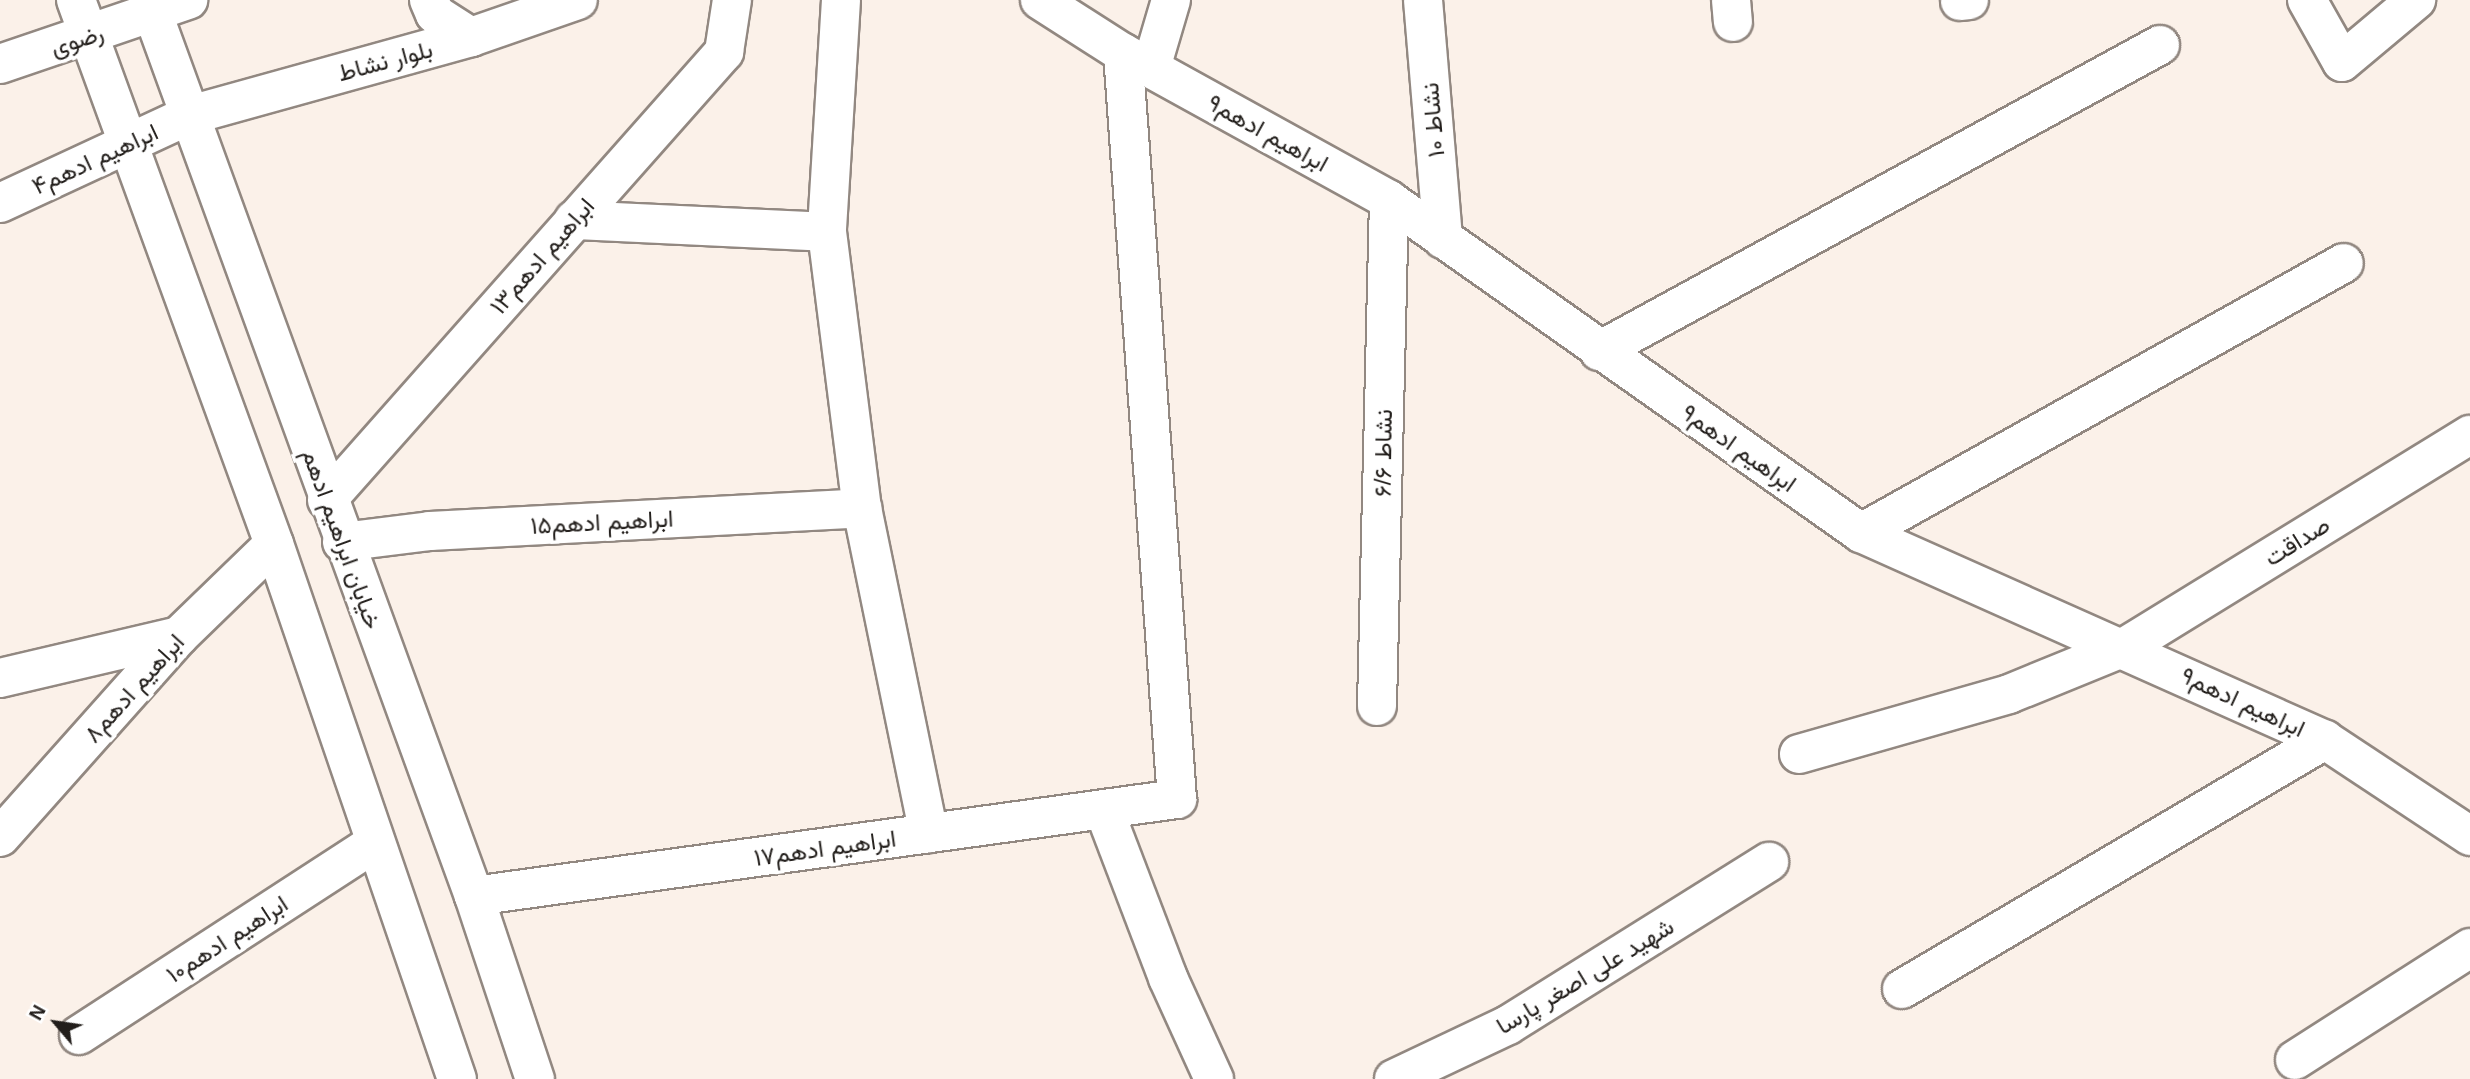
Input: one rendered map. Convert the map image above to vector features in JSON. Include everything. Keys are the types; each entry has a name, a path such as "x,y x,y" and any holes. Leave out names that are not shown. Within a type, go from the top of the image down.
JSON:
{"street":[{"path":"76,0 274,544 457,1079"},
{"path":"150,6 188,0"},
{"path":"429,0 435,14 471,37"},
{"name":"بلوار نشاط","path":"190,115 471,37 578,0"},
{"name":"ابراهیم ادهم۱۳","path":"327,500 724,52 732,0"},
{"path":"841,0 827,232 862,508 929,833"},
{"name":"ابراهیم ادهم۹","path":"1040,0 1137,61 1389,200 1599,351 1861,533 2125,647 2325,740 2470,836"},
{"path":"1137,61 1171,0"},
{"name":"نشاط ۱۰","path":"1423,0 1443,239"},
{"path":"1960,1 1969,0"},
{"path":"2307,0 2342,62 2416,0"},
{"name":"رضوی","path":"0,64 89,37 150,6"},
{"name":"خیابان ابراهیم ادهم","path":"150,6 342,542 474,896 535,1079"},
{"path":"1599,351 2160,45"},
{"name":"ابراهیم ادهم۱۷","path":"474,896 1177,799 1137,61"},
{"name":"ابراهیم ادهم۴","path":"0,204 190,115"},
{"name":"نشاط ۶/۶","path":"1377,706 1389,200"},
{"path":"574,220 827,232"},
{"path":"1861,533 2344,263"},
{"name":"صداقت","path":"1799,754 2009,694 2125,647 2470,435"},
{"name":"ابراهیم ادهم۱۵","path":"342,542 430,531 862,508"},
{"name":"ابراهیم ادهم۸","path":"0,837 179,636 274,544"},
{"path":"0,678 179,636"},
{"path":"1902,989 2325,740"},
{"path":"1104,810 1168,978 1214,1079"},
{"name":"ابراهیم ادهم۱۰","path":"79,1035 375,844"},
{"name":"شهید علی اصغر پارسا","path":"1394,1079 1508,1025 1769,862"},
{"path":"2295,1060 2470,948"}]}
